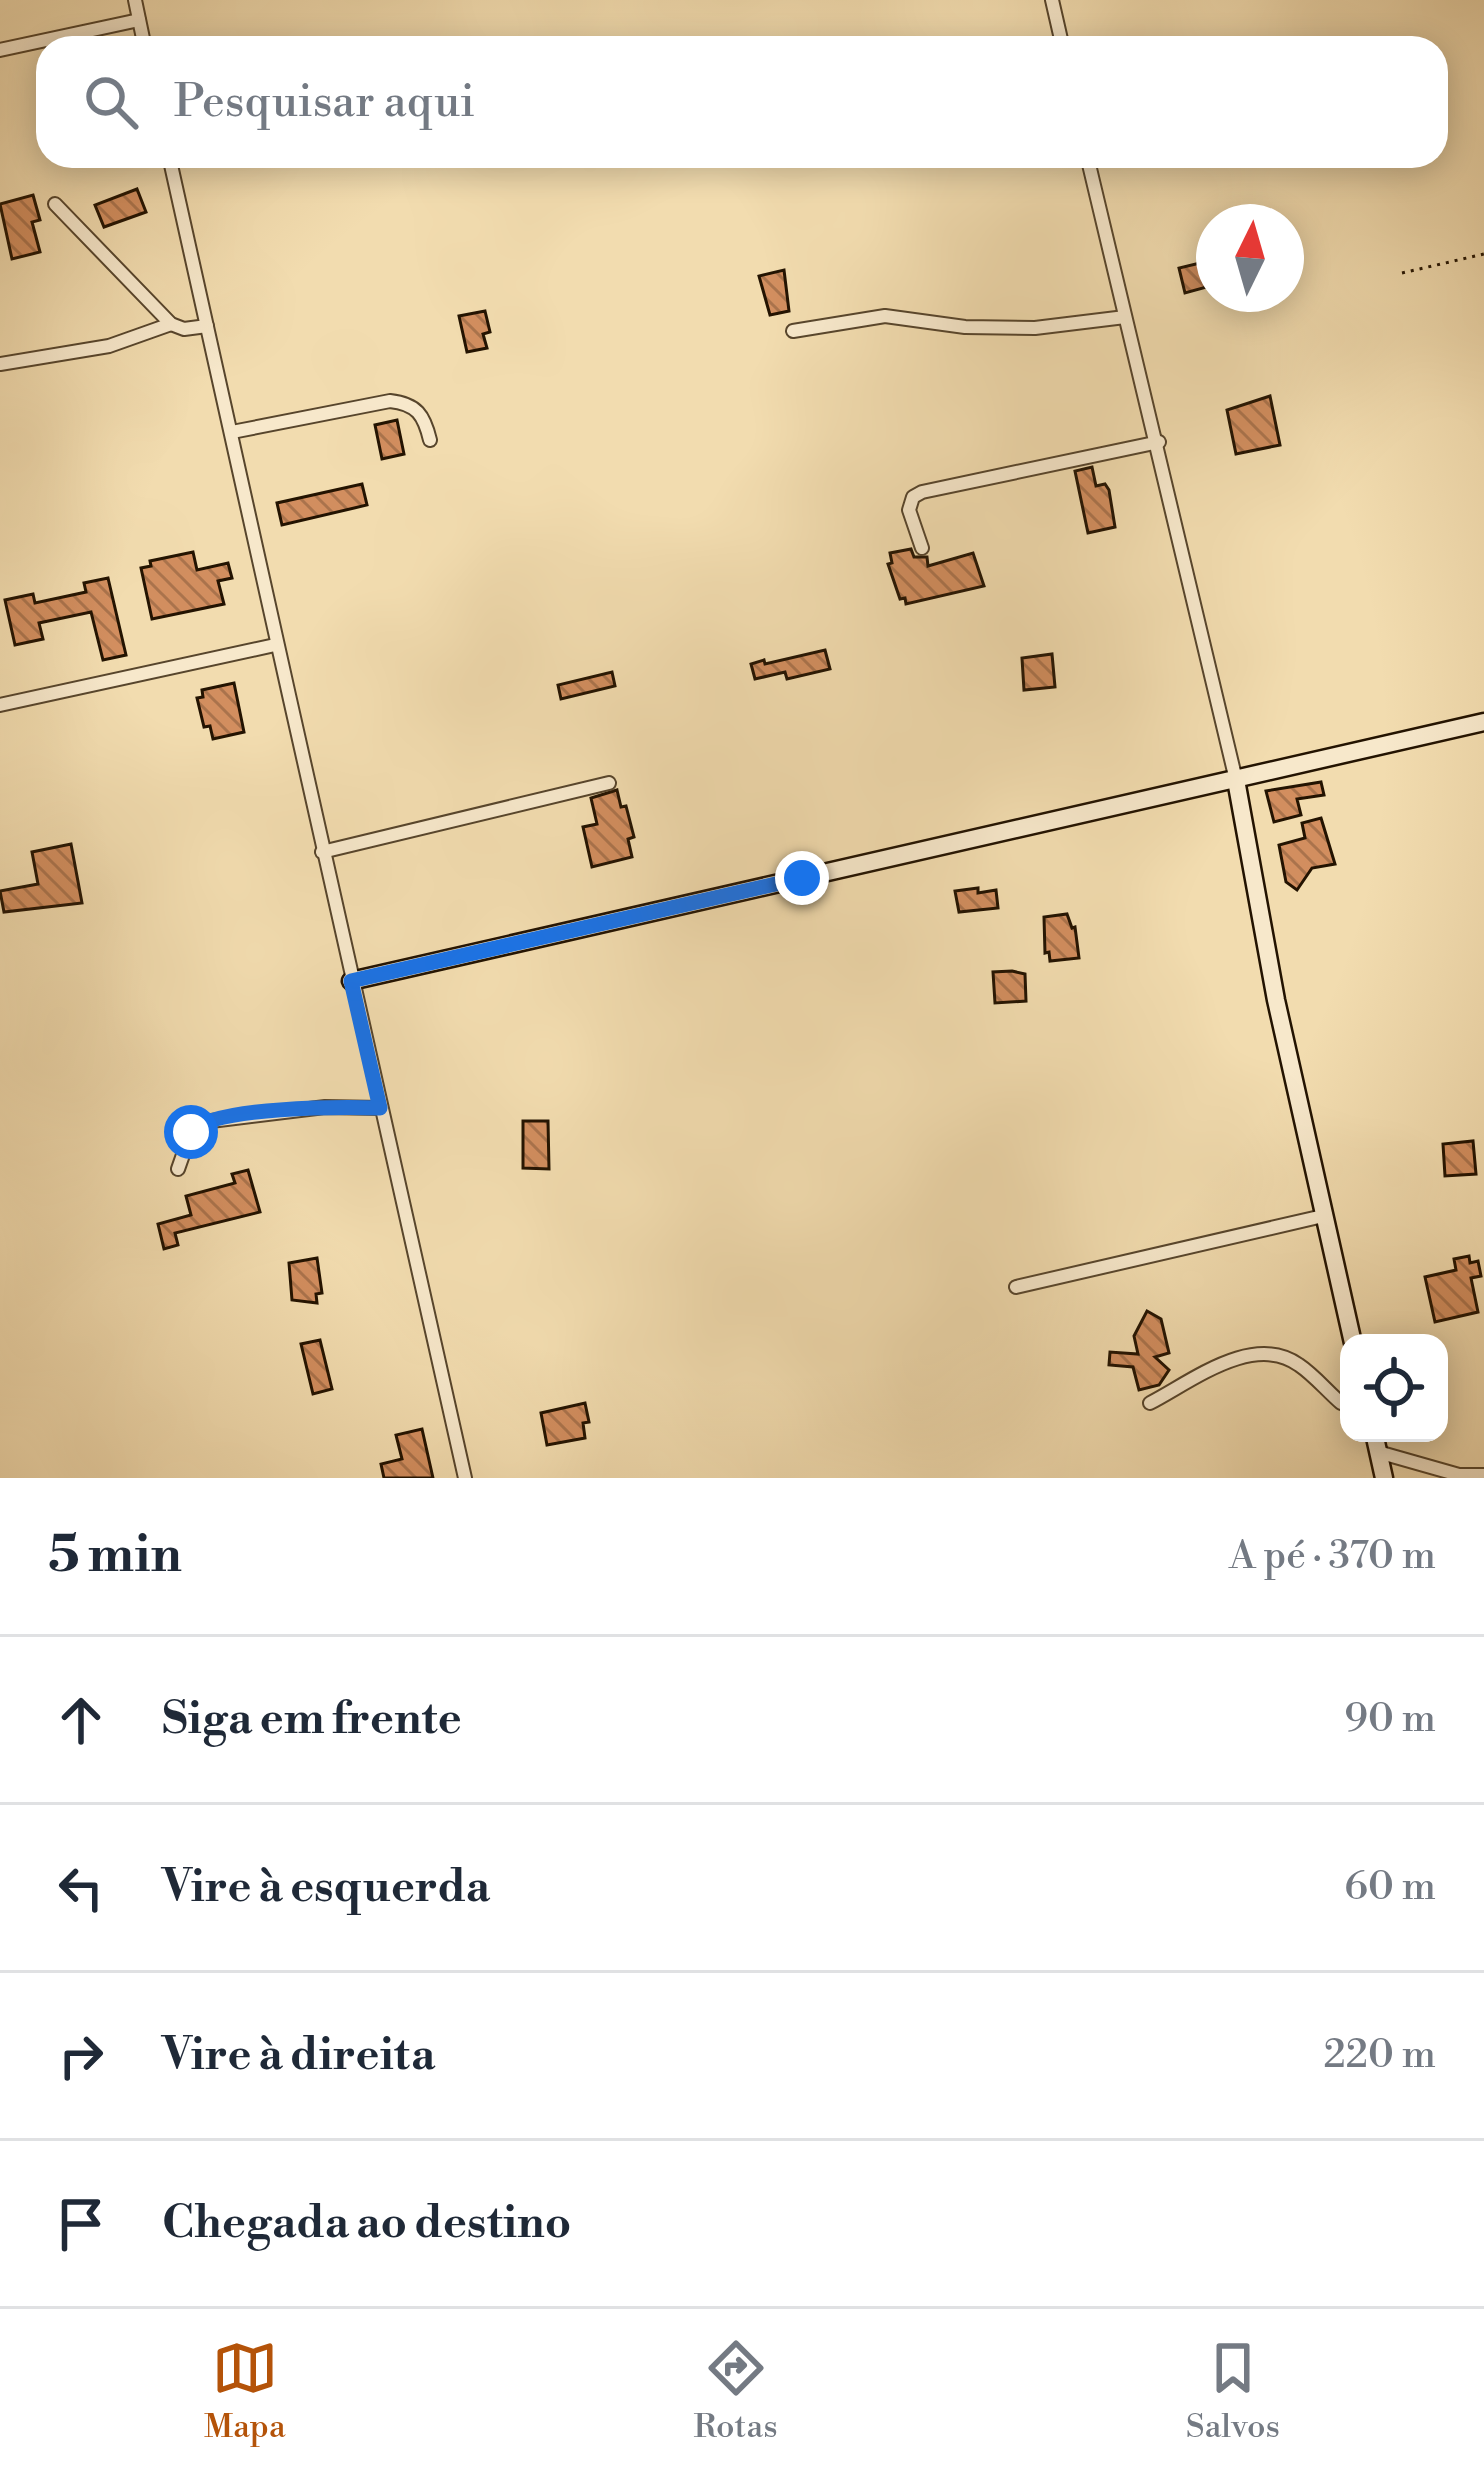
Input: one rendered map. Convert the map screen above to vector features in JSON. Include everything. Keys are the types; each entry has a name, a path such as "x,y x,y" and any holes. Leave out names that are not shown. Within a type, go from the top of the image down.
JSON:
{"street":[{"path":"135,0 143,36"},
{"path":"1052,0 1060,36"},
{"path":"65,36 139,20"},
{"path":"0,50 36,42"},
{"path":"172,168 464,1478"},
{"path":"1091,168 1236,780 1276,1000 1351,1334"},
{"path":"55,205 171,324 184,329 207,326"},
{"path":"793,331 885,316 965,327 1035,328 1125,316"},
{"path":"0,364 103,347 171,324"},
{"path":"232,432 390,401 416,408 430,440"},
{"path":"922,548 909,511 913,497 922,492 1159,442"},
{"path":"0,705 275,645"},
{"path":"351,981 1484,722"},
{"path":"322,852 609,783"},
{"path":"178,1168 191,1132 203,1122 325,1107 380,1108"},
{"path":"1016,1288 1323,1216"},
{"path":"1150,1403 1237,1359 1267,1353 1299,1365 1340,1402"},
{"path":"1376,1442 1384,1478"},
{"path":"1378,1452 1459,1475 1484,1475"}],"path":[{"path":"1402,273 1484,254"}],"building":[{"path":"137,189 146,212 104,227 95,205"},
{"path":"33,195 40,220 32,222 40,252 12,259 0,204"},
{"path":"1196,264 1196,290 1185,293 1179,268"},
{"path":"784,270 789,311 770,315 759,276"},
{"path":"485,311 490,332 483,334 487,348 467,352 459,316"},
{"path":"1270,396 1280,445 1236,454 1227,410"},
{"path":"397,420 404,454 382,459 375,425"},
{"path":"1092,467 1096,486 1105,484 1109,490 1115,527 1088,533 1075,471"},
{"path":"362,484 367,505 282,525 277,503"},
{"path":"911,549 914,557 927,557 928,566 973,553 984,586 906,604 888,564 892,563 890,553"},
{"path":"193,552 197,570 228,563 232,578 218,581 224,604 152,619 141,568 151,566 150,561"},
{"path":"108,578 126,655 103,660 91,612 39,623 43,639 15,645 5,600 33,594 35,603 86,592 84,583"},
{"path":"825,650 830,669 787,679 785,672 755,679 751,664"},
{"path":"1052,654 1055,687 1024,690 1022,658"},
{"path":"612,672 615,686 561,699 558,685"},
{"path":"234,683 244,732 213,739 210,726 204,727 197,698 203,697 202,690"},
{"path":"1321,782 1324,795 1297,799 1301,815 1274,822 1266,791"},
{"path":"617,790 634,837 628,839 632,857 592,867 583,827 597,824 591,798"},
{"path":"1321,818 1335,864 1312,868 1297,890 1286,882 1279,845 1305,838 1302,823"},
{"path":"71,844 82,903 4,912 0,891 38,884 32,852"},
{"path":"978,888 978,893 996,890 998,908 959,912 955,891"},
{"path":"1067,914 1075,927 1079,958 1050,961 1049,952 1045,953 1044,917"},
{"path":"993,972 1025,974 1026,1001 995,1003"},
{"path":"523,1121 548,1121 549,1169 523,1168"},
{"path":"1473,1141 1476,1174 1445,1176 1443,1144"},
{"path":"248,1170 260,1212 175,1233 178,1245 164,1249 158,1224 191,1215 186,1196 235,1183 232,1174"},
{"path":"1469,1256 1470,1263 1478,1261 1481,1276 1471,1278 1478,1312 1435,1322 1425,1277 1456,1270 1454,1259"},
{"path":"317,1258 322,1293 316,1294 317,1303 292,1300 289,1263"},
{"path":"1147,1311 1161,1319 1169,1353 1155,1357 1169,1370 1159,1385 1139,1390 1133,1367 1109,1365 1110,1352 1138,1354 1134,1336"},
{"path":"320,1340 332,1389 313,1394 301,1344"},
{"path":"585,1403 589,1422 583,1423 585,1438 547,1445 541,1413"},
{"path":"422,1429 433,1478 384,1478 381,1464 402,1459 396,1435"}],"route":[{"path":"191,1132 203,1122 250,1114 380,1108 351,981 802,878"}]}
